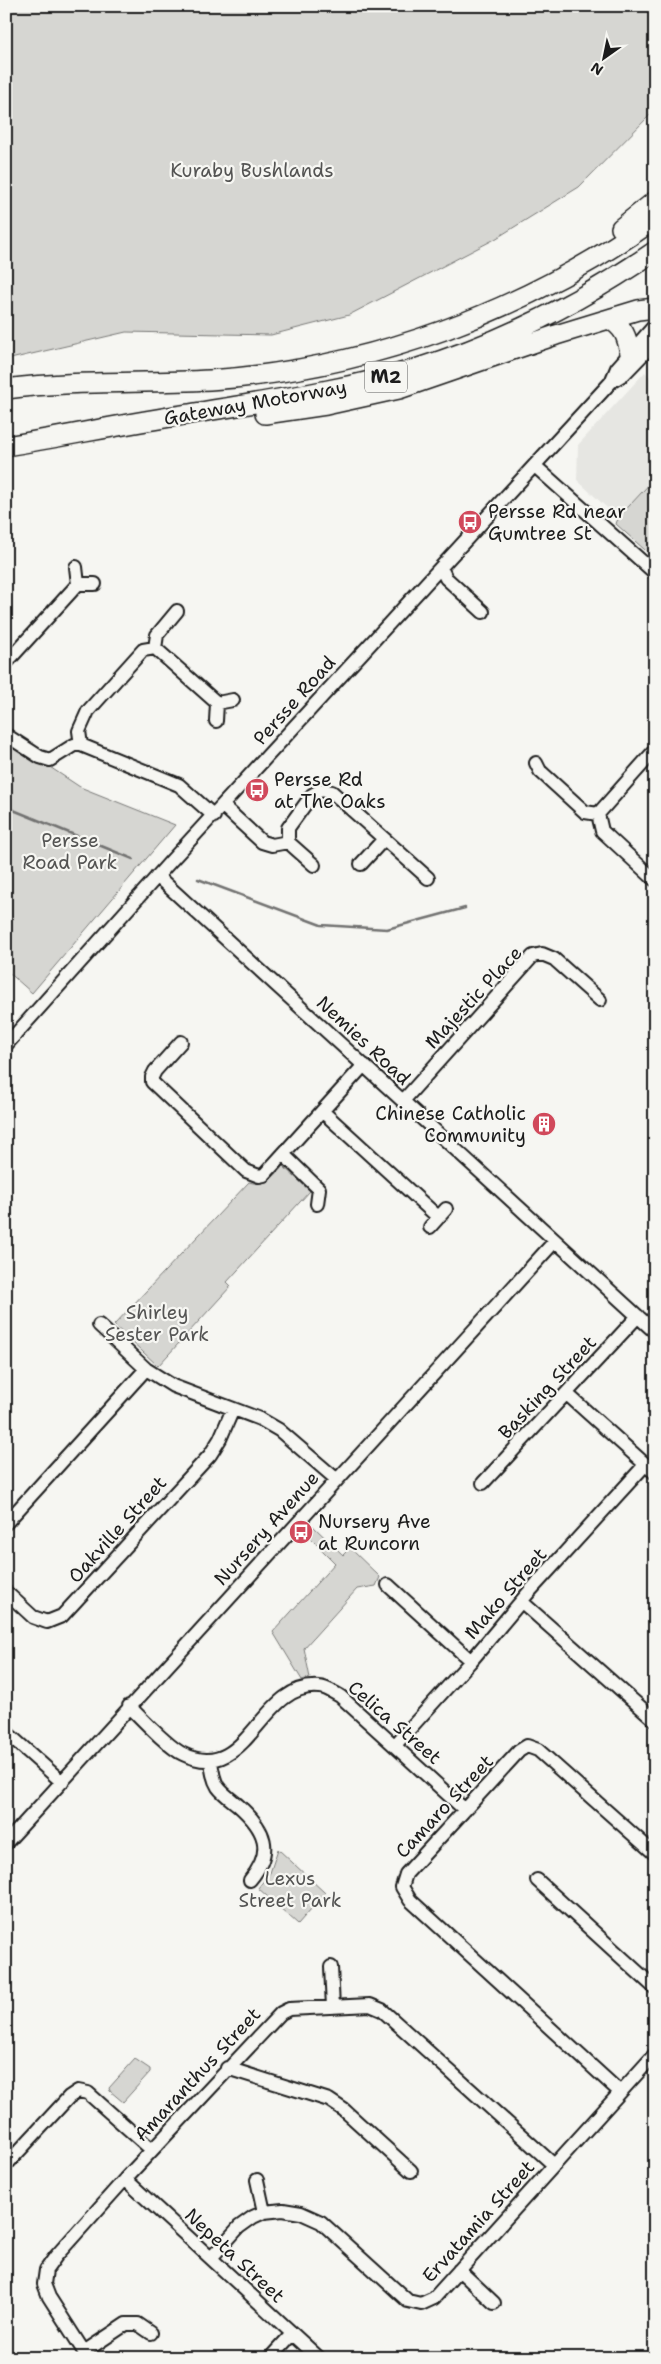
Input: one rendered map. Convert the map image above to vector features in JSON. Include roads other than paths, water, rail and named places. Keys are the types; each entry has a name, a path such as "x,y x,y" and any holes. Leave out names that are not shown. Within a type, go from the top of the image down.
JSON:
{"highway":[{"path":"536,291 547,277 607,238 655,202"},
{"name":"Gateway Motorway","path":"6,389 58,384 210,380 294,370 368,354 464,324 536,291 598,257 655,219"},
{"name":"Gateway Motorway","path":"6,446 340,388 415,369 487,343 543,318 595,289 655,251"},
{"path":"92,432 124,433 303,409 373,396 422,382 525,345 638,310 655,308"},
{"path":"609,319 618,324 625,332 630,353"}],"street":[{"name":"Persse Road","path":"611,382 617,368 655,325"},
{"name":"Persse Road","path":"6,1045 157,876 611,382 624,374 655,342"},
{"path":"535,466 655,573"},
{"path":"76,567 78,584"},
{"path":"441,568 446,578 483,612"},
{"path":"6,663 78,584 95,584"},
{"path":"155,648 157,635 177,611"},
{"path":"155,648 217,703"},
{"path":"81,745 79,731 88,711 143,650 155,648"},
{"path":"217,703 233,700"},
{"path":"216,721 217,703"},
{"path":"6,735 40,757 50,760 74,745 81,745 178,784 214,816"},
{"path":"598,814 655,750"},
{"path":"536,763 540,772 585,812 598,814"},
{"path":"314,865 288,842 288,828 312,795 321,790 332,792 428,878"},
{"path":"223,806 262,842 272,845 288,842"},
{"path":"598,814 602,831 655,880"},
{"path":"362,864 384,839"},
{"name":"Nemies Road","path":"157,876 655,1332"},
{"name":"Majestic Place","path":"403,1101 534,956 542,954 554,959 600,1000"},
{"path":"181,1042 152,1077 152,1082 157,1089 246,1171 254,1175 264,1175 364,1065"},
{"path":"322,1111 438,1218"},
{"path":"283,1154 318,1189 316,1204"},
{"name":"Nursery Avenue","path":"6,1843 128,1706 555,1241"},
{"name":"Basking Street","path":"483,1483 638,1316"},
{"path":"99,1325 146,1369 172,1386 260,1419 279,1430 336,1479"},
{"path":"6,1523 146,1369"},
{"path":"567,1394 650,1469"},
{"name":"Oakville Street","path":"6,1592 33,1617 47,1622 62,1616 210,1455 220,1439 233,1409"},
{"name":"Mako Street","path":"394,1745 471,1661 529,1592 650,1469"},
{"path":"388,1585 471,1661"},
{"path":"522,1602 655,1720"},
{"name":"Celica Street","path":"211,1761 227,1755 238,1747 280,1701 293,1691 308,1687 321,1687 340,1696 464,1810"},
{"path":"128,1706 181,1753 196,1760 211,1761 214,1778 219,1788 270,1837 257,1871 250,1880"},
{"path":"6,1732 62,1782"},
{"name":"Camaro Street","path":"620,2092 410,1900 402,1886 406,1874 519,1751 527,1746 538,1750 655,1854"},
{"path":"536,1880 655,1988"},
{"path":"331,1967 334,2007"},
{"name":"Amaranthus Street","path":"86,2355 49,2297 44,2284 46,2270 56,2256 227,2068 280,2013 289,2009 370,2005 382,2010 554,2165"},
{"name":"Ervatamia Street","path":"211,2258 239,2227 264,2212 283,2210 302,2213 321,2222 408,2301 421,2304 434,2298 655,2054"},
{"path":"227,2068 329,2100 344,2110 411,2170"},
{"path":"6,2165 69,2097 78,2091 88,2093 152,2150"},
{"name":"Nepeta Street","path":"125,2179 319,2358"},
{"path":"257,2180 264,2212"},
{"path":"459,2270 494,2303"},
{"path":"86,2355 126,2324 138,2324 151,2333"},
{"path":"270,2358 292,2334"}],"waterway":[{"path":"6,807 133,859"},
{"path":"198,879 321,925 387,929 465,908"}],"place":[{"name":"Persse Rd near Gumtree St","path":"470,522"},
{"name":"Persse Rd at The Oaks","path":"257,790"},
{"name":"Chinese Catholic Community","path":"544,1124"},
{"name":"Nursery Ave at Runcorn","path":"301,1532"}],"park label":[{"name":"Kuraby Bushlands","path":"252,170"},
{"name":"Persse Road Park","path":"70,851"},
{"name":"Shirley Sester Park","path":"157,1323"},
{"name":"Lexus Street Park","path":"290,1889"}]}
